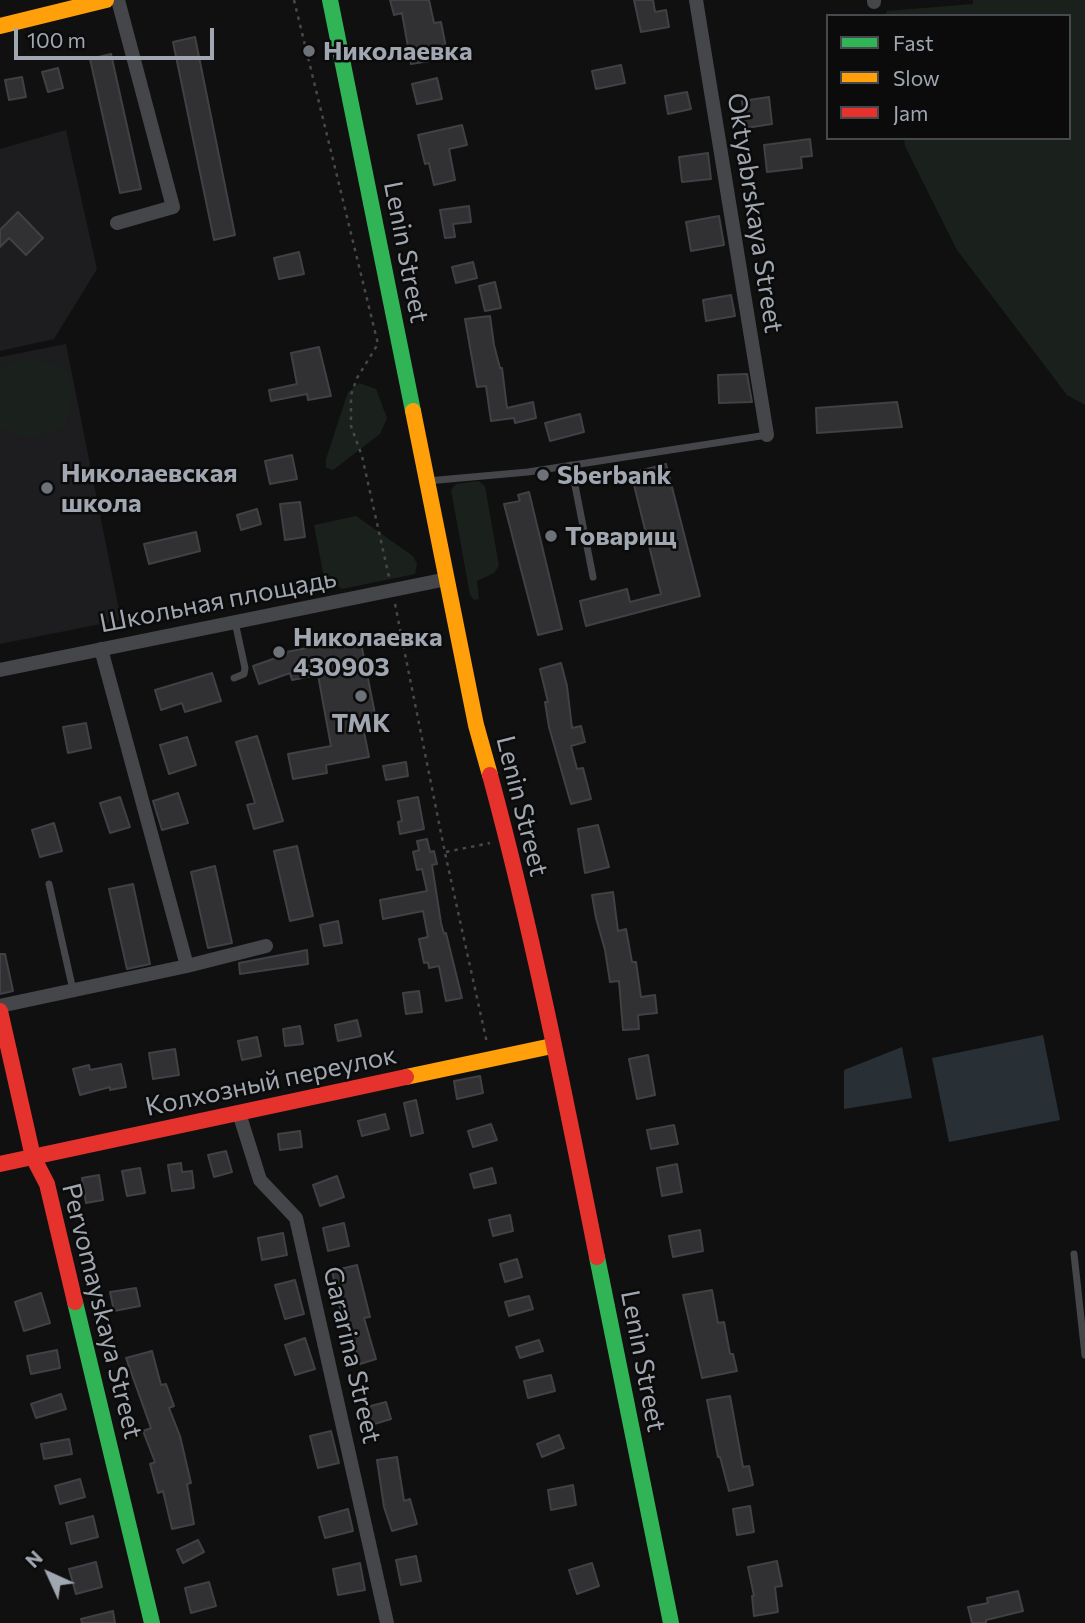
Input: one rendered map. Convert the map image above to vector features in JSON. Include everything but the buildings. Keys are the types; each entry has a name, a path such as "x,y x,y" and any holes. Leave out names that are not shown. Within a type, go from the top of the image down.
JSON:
{"main road":[{"path":"0,26 106,0"},
{"name":"Lenin Street","path":"330,0 476,724 507,839 568,1107 671,1623"},
{"name":"Pervomayskaya Street","path":"0,1011 33,1157 47,1184 152,1623"},
{"name":"Колхозный переулок","path":"0,1164 552,1046"}],"street":[{"path":"117,223 173,207 118,0"},
{"name":"Oktyabrskaya Street","path":"696,0 767,435"},
{"name":"Школьная площадь","path":"0,670 447,579"},
{"path":"102,649 187,966"},
{"path":"0,1006 187,966 266,946"},
{"name":"Gararina Street","path":"240,1113 260,1180 296,1218 387,1623"}],"lane":[{"path":"426,481 528,472 767,435"},
{"path":"570,465 593,577"},
{"path":"234,678 244,674 245,668 235,622"},
{"path":"49,884 73,990"},
{"path":"1073,1254 1085,1355"}],"path":[{"path":"294,0 378,344 357,378 351,395 351,426 362,456 392,590 490,1059"},
{"path":"445,853 507,839"}],"shaded area":[{"path":"973,0 1085,0 1085,405 1067,395 957,250 905,146 904,140 1071,140 1071,14 887,14 886,11 973,4"},
{"path":"66,130 97,269 54,339 0,351 0,149"},
{"name":"Николаевская школа","path":"66,344 121,620 0,644 0,357"},
{"path":"38,359 68,370 73,390 66,425 41,436 26,437 0,426 0,367 13,361"},
{"path":"359,383 376,389 387,418 380,434 333,470 326,468 326,459 348,392"},
{"path":"479,481 485,486 499,566 494,573 477,581 479,599 474,600 470,595 451,490 456,484"},
{"path":"356,516 413,556 417,564 415,574 342,589 324,578 314,525"},
{"path":"1043,1035 1060,1120 949,1142 932,1058"},
{"path":"902,1047 912,1098 844,1109 844,1070"}],"traffic: fast":[{"path":"330,0 413,411"},
{"path":"597,1257 671,1623"},
{"path":"75,1302 152,1623"}],"traffic: slow":[{"path":"0,26 106,0"},
{"path":"413,411 476,725 490,775"},
{"path":"406,1077 552,1046"}],"traffic: jam":[{"path":"490,775 534,955 597,1257"},
{"path":"0,1011 33,1157 47,1184 75,1302"},
{"path":"0,1164 406,1077"}],"place":[{"name":"Николаевка","path":"309,51"},
{"name":"Sberbank","path":"543,475"},
{"name":"Николаевская школа","path":"47,488"},
{"name":"Товарищ","path":"551,536"},
{"name":"Николаевка 430903","path":"279,652"},
{"name":"ТМК","path":"361,696"}]}
